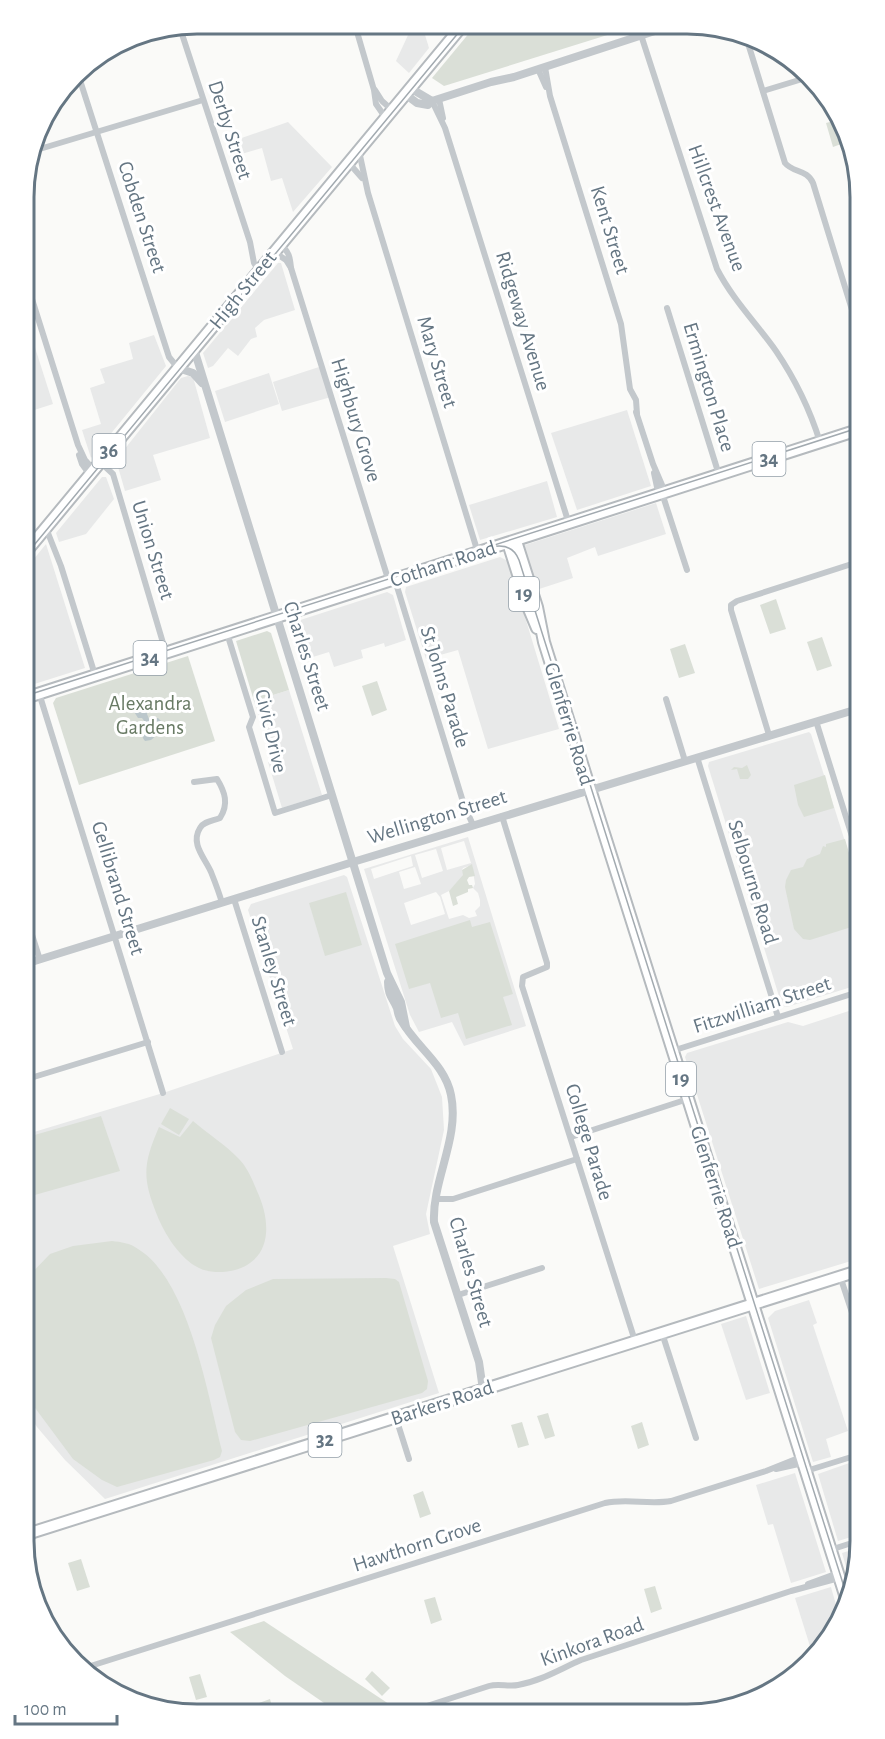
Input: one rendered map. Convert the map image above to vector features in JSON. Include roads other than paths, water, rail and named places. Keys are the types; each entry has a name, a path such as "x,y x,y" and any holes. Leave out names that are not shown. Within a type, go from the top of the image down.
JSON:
{"main road":[{"name":"High Street","path":"34,543 455,34"},
{"name":"Cotham Road","path":"34,695 850,432"},
{"name":"Glenferrie Road","path":"512,542 538,610 544,642 843,1589"},
{"name":"Barkers Road","path":"34,1533 850,1273"}],"street":[{"path":"358,34 375,90 376,104 389,114"},
{"path":"408,91 417,103 428,105 436,100 644,34"},
{"name":"Derby Street","path":"182,35 250,242 254,263 262,267"},
{"name":"Hillcrest Avenue","path":"641,35 717,269 735,299 785,366 809,411 820,442"},
{"path":"749,47 785,163 789,168 806,174 813,183 850,303"},
{"name":"Kent Street","path":"542,68 621,324 628,377 636,400 637,414 662,485 662,494 687,570"},
{"path":"763,91 800,80"},
{"name":"Cobden Street","path":"81,84 169,357 178,368"},
{"path":"42,148 203,100"},
{"name":"Ridgeway Avenue","path":"436,100 569,524"},
{"name":"Mary Street","path":"359,150 364,181 478,553"},
{"name":"Mary Street","path":"348,162 364,181"},
{"name":"Highbury Grove","path":"277,248 287,250 290,257 291,268 392,581"},
{"name":"Union Street","path":"34,306 78,446 81,464 113,474 166,652"},
{"name":"Ermington Place","path":"667,308 719,475"},
{"name":"Charles Street","path":"194,349 387,973 401,1002 406,1027 438,1065 452,1096 452,1122 434,1222 479,1362 483,1390"},
{"path":"178,368 193,373 206,389"},
{"path":"46,528 95,675"},
{"path":"769,735 731,605 850,565"},
{"name":"St Johns Parade","path":"392,581 470,826"},
{"name":"Civic Drive","path":"227,633 253,717 249,728 275,813 332,795"},
{"name":"Gellibrand Street","path":"39,693 163,1093"},
{"path":"666,699 685,761"},
{"name":"Wellington Street","path":"34,962 502,816 850,711"},
{"path":"816,721 850,830"},
{"name":"Selbourne Road","path":"697,757 778,1017"},
{"path":"194,782 216,779 223,789 225,810 220,818 206,822 200,828 196,843 208,865 222,903"},
{"name":"College Parade","path":"502,816 547,963 547,967 522,979 522,984 635,1341"},
{"name":"Stanley Street","path":"234,899 282,1052"},
{"path":"34,941 40,960"},
{"name":"Fitzwilliam Street","path":"672,1051 850,995"},
{"path":"34,1077 148,1042"},
{"path":"571,1137 688,1099"},
{"path":"437,1199 453,1199 577,1159"},
{"path":"458,1295 542,1268"},
{"path":"840,1276 850,1306"},
{"path":"662,1333 696,1438"},
{"name":"Charles Street","path":"479,1362 487,1377 498,1385"},
{"path":"396,1418 409,1459"},
{"name":"Hawthorn Grove","path":"92,1666 605,1503 620,1500 671,1502 766,1471 850,1456"},
{"path":"830,1550 850,1544"},
{"name":"Kinkora Road","path":"433,1704 489,1686 518,1685 549,1676 581,1660 839,1576"}],"tram line":[{"path":"34,545 457,34"},
{"path":"34,693 850,431"},
{"path":"491,547 508,548 519,560 844,1587"}],"park label":[{"name":"Alexandra Gardens","path":"150,715"}]}
